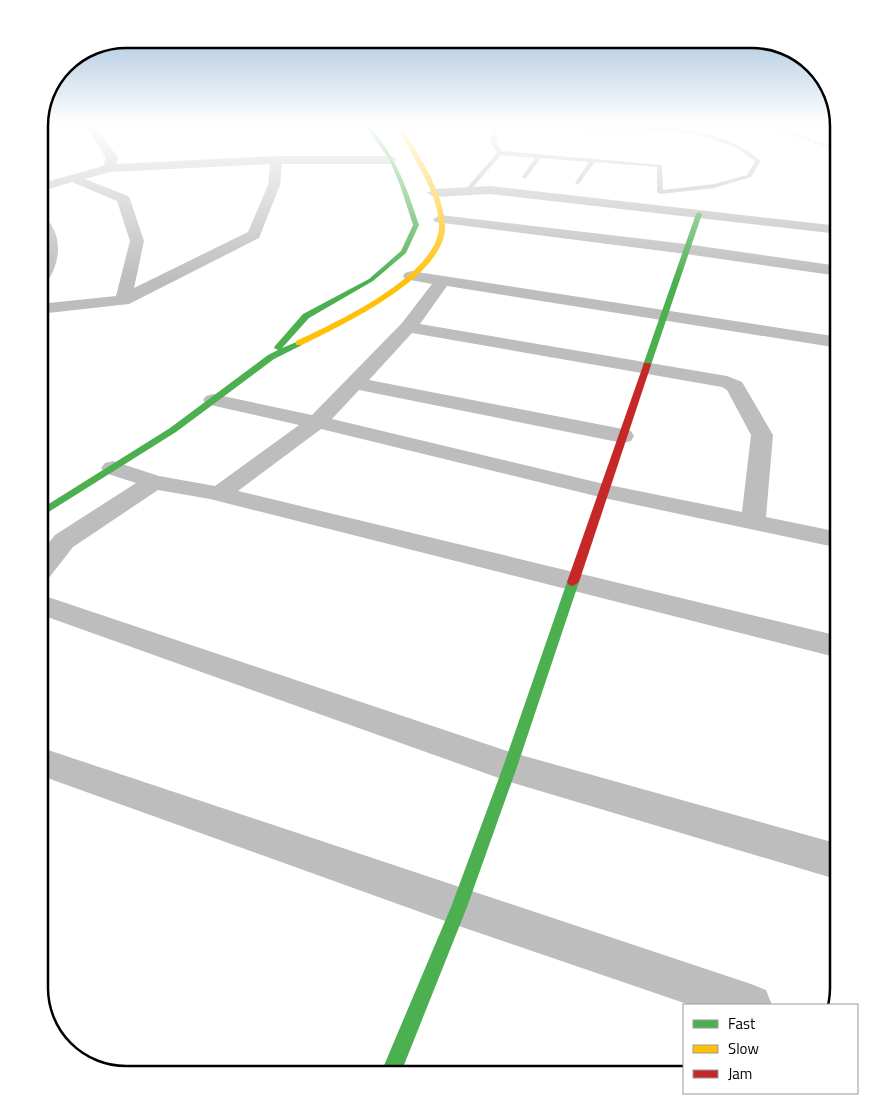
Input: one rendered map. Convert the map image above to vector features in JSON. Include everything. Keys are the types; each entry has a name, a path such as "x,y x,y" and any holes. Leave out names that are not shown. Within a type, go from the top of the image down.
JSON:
{"main road":[{"path":"271,358 306,316 371,280 404,252 416,225 407,192 399,177"},
{"path":"48,509 172,430 271,358 356,315 403,284 436,251 442,228 434,193 426,177"},
{"path":"394,1066 459,907 510,767 699,214"}],"street":[{"path":"48,186 81,177"},
{"path":"48,308 124,300 254,236 274,185 275,177"},
{"path":"75,179 123,199 137,241 124,300"},
{"path":"434,193 490,190 830,229"},
{"path":"440,219 686,249 830,270"},
{"path":"48,229 51,240 48,265"},
{"path":"411,276 830,341"},
{"path":"219,494 317,422 408,327 444,281"},
{"path":"408,327 727,382 735,386 762,435 753,522"},
{"path":"354,383 623,436"},
{"path":"213,400 317,422 604,491 830,538"},
{"path":"113,468 154,482 219,494 830,645"},
{"path":"48,561 64,541 154,482"},
{"path":"48,607 510,767 830,859"},
{"path":"48,764 459,907 747,1004"}],"lane":[{"path":"466,192 479,177"},
{"path":"578,183 582,177"},
{"path":"660,177 660,192 714,186 746,177"}],"traffic: fast":[{"path":"278,348 306,316 371,280 404,252 416,225 399,177"},
{"path":"647,365 699,214"},
{"path":"48,509 173,430 271,357 299,343"},
{"path":"394,1066 459,907 510,767 573,582"}],"traffic: slow":[{"path":"299,343 386,296 408,280 426,262 438,245 442,227 436,200 426,177"}],"traffic: jam":[{"path":"573,582 647,365"}]}
